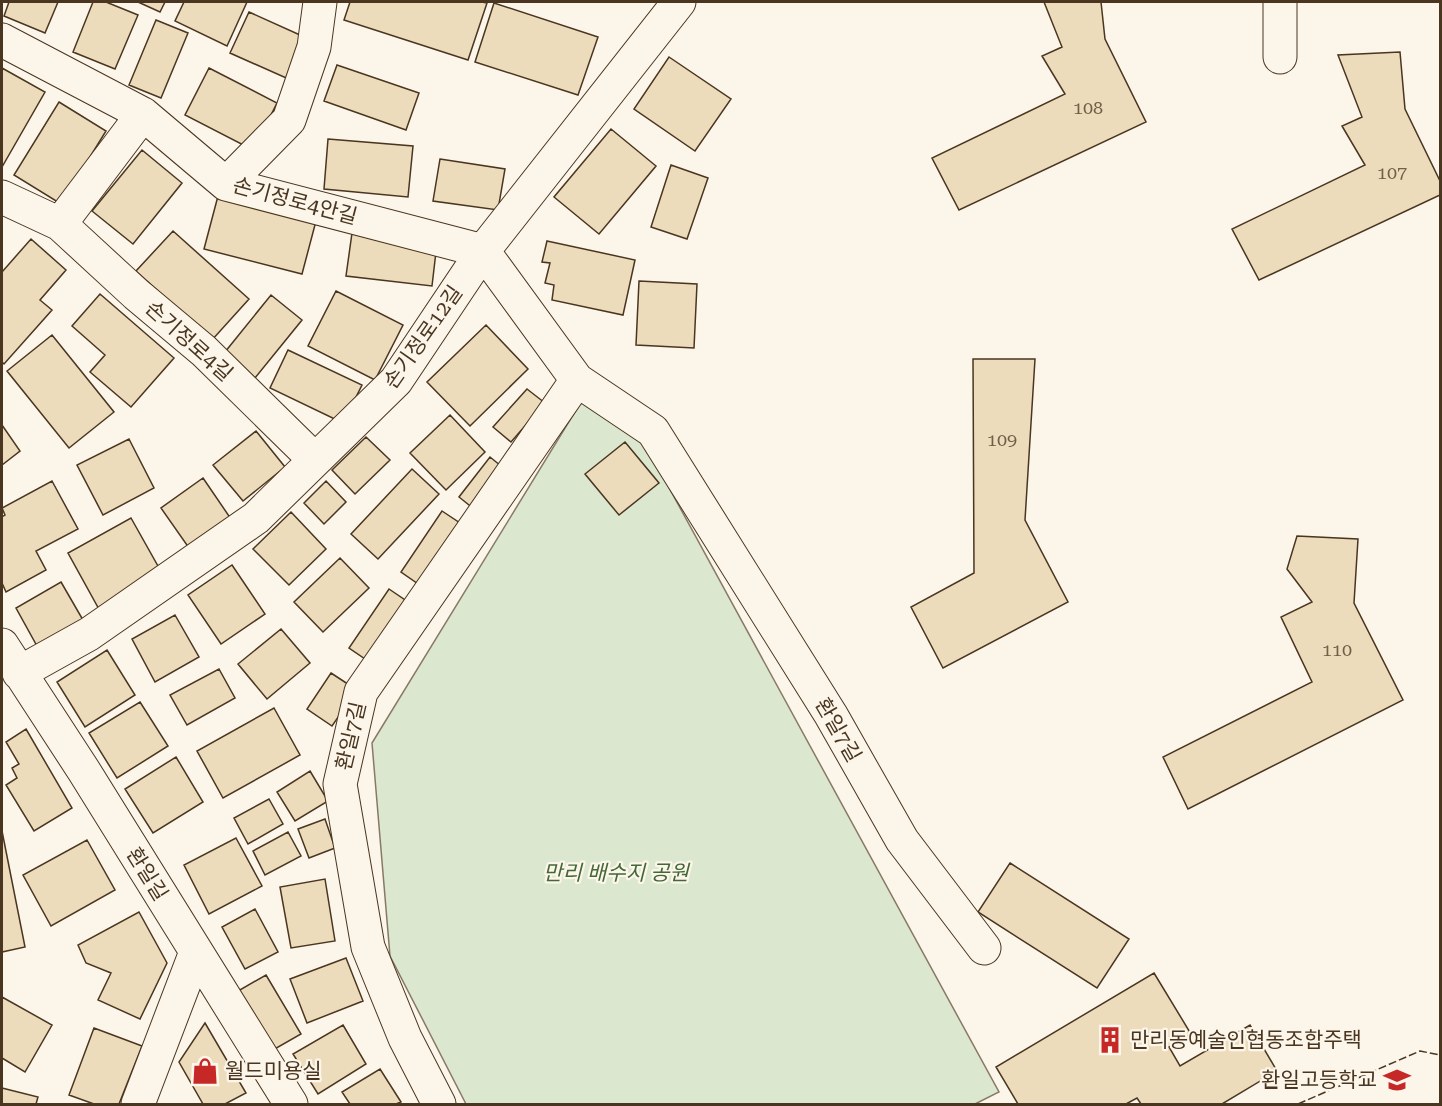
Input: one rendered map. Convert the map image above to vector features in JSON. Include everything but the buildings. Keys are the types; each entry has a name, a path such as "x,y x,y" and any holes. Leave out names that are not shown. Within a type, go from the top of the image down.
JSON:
{"street":[{"path":"226,184 289,120 314,47 320,2"},
{"name":"손기정로12길","path":"20,673 89,634 256,518 396,381 483,251 679,2"},
{"path":"1280,2 1280,57"},
{"name":"손기정로4안길","path":"2,40 143,114 226,184 483,251"},
{"path":"60,224 143,114"},
{"name":"손기정로4길","path":"2,197 60,224 136,294 204,351 315,460"},
{"name":"환일7길","path":"483,251 577,380 653,431 831,715 902,840 984,948"},
{"name":"환일7길","path":"439,1104 405,1038 368,947 340,784 361,692 577,380"},
{"name":"환일길","path":"2,645 84,771 291,1104"},
{"path":"138,1104 196,952"}],"green space":[{"name":"만리 배수지 공원","path":"581,402 643,440 999,1092 975,1104 466,1104 390,956 372,743"}],"fence":[{"path":"1298,1104 1420,1051 1440,1055"}],"place":[{"name":"만리동예술인협동조합주택","path":"1110,1040"},
{"name":"월드미용실","path":"205,1071"},
{"name":"환일고등학교","path":"1397,1080"}]}
